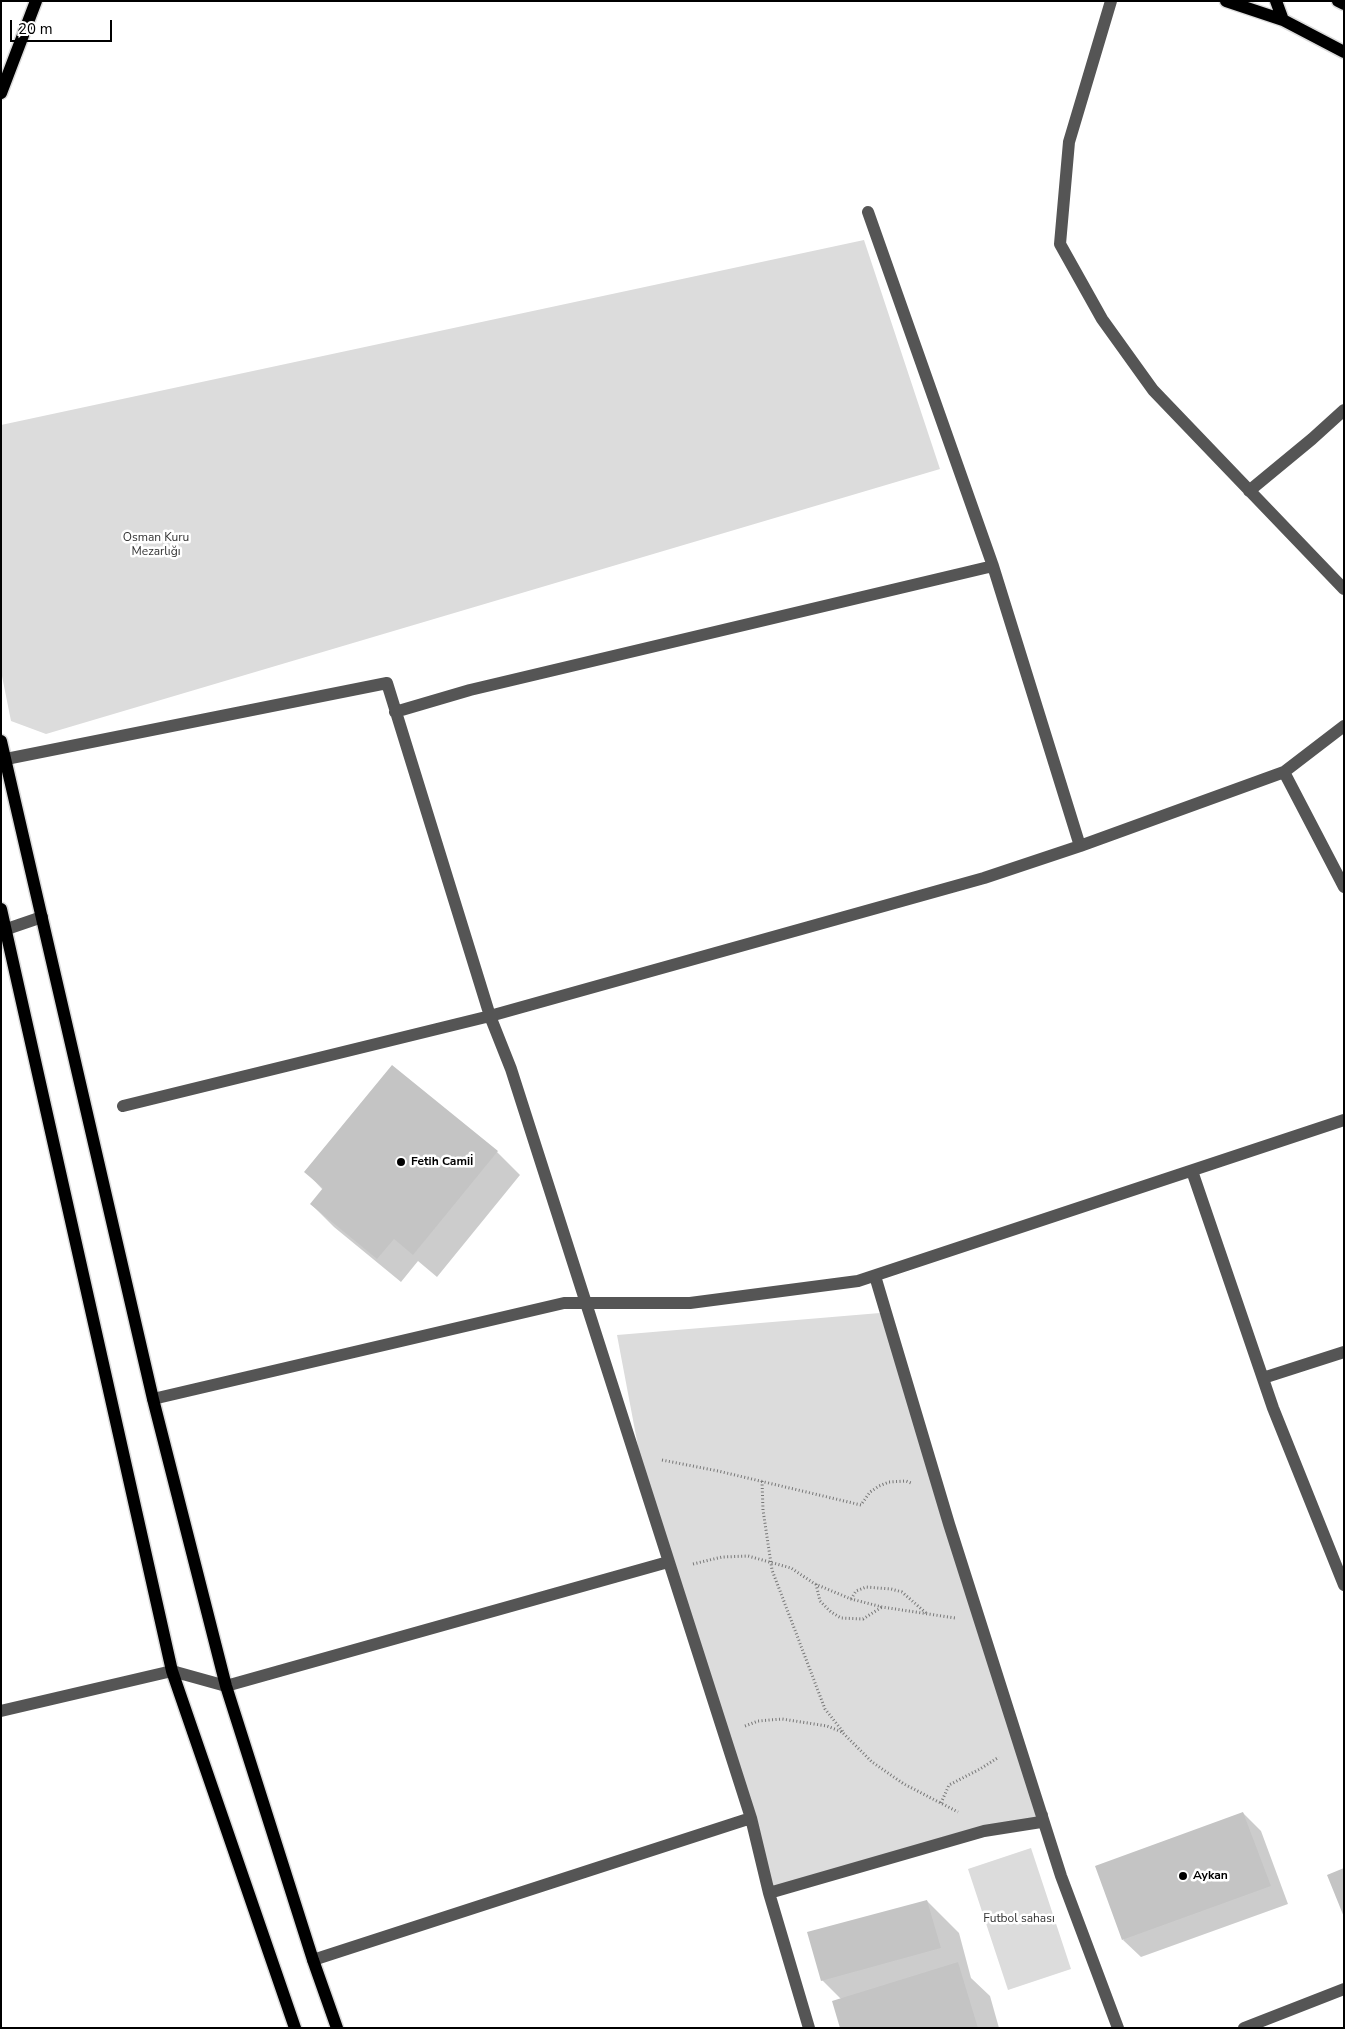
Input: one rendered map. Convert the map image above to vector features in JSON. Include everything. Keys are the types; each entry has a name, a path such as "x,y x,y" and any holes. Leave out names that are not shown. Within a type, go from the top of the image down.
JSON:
{"main road":[{"path":"1,93 5,71 36,1"},
{"path":"1226,1 1283,20 1344,52"},
{"path":"1276,1 1283,20"},
{"path":"1338,1 1344,4"},
{"path":"1,740 3,759 42,917 153,1399 226,1686 313,1960 337,2028"},
{"path":"1,909 4,931 172,1671 295,2028"}],"street":[{"path":"1111,1 1069,142 1060,244 1102,319 1153,390 1344,589"},
{"path":"868,212 993,566 1080,846"},
{"path":"1249,491 1344,410"},
{"path":"395,712 480,688 993,566"},
{"path":"3,759 387,683 490,1016 511,1069 751,1818 809,2028"},
{"path":"123,1106 490,1016 984,878 1080,846 1284,772 1344,726"},
{"path":"1284,772 1344,887"},
{"path":"4,931 42,917"},
{"path":"153,1399 564,1303 690,1303 858,1281 1344,1120"},
{"path":"1192,1171 1263,1378 1344,1585"},
{"path":"875,1276 980,1622 1061,1876 1118,2028"},
{"path":"1263,1378 1344,1352"},
{"path":"1,1711 172,1671 226,1686 670,1567"},
{"path":"770,1892 984,1831 1041,1822 1042,1815"},
{"path":"313,1960 751,1818"},
{"path":"1244,2028 1344,1989"}],"path":[{"path":"634,1454 762,1481 861,1505 870,1492 889,1482 906,1481 914,1484"},
{"path":"762,1481 763,1510 771,1561 786,1609 808,1660 825,1709 851,1741"},
{"path":"670,1567 722,1557 748,1556 791,1568 815,1584 851,1599 882,1607 980,1622"},
{"path":"815,1584 820,1601 830,1612 841,1618 863,1619 882,1607"},
{"path":"851,1599 856,1590 866,1587 891,1589 902,1592 926,1613"},
{"path":"727,1744 741,1728 758,1721 782,1719 827,1726 842,1732 872,1762 896,1779 959,1813 982,1821 984,1831"},
{"path":"941,1803 949,1785 995,1760 1011,1749 1018,1739"}],"green space":[{"name":"Osman Kuru Mezarlığı","path":"864,240 940,469 46,734 11,721 1,671 1,425"},
{"path":"880,1313 1041,1822 769,1893 647,1494 617,1335"},
{"name":"Futbol sahası","path":"1031,1848 1071,1969 1008,1990 968,1869"}],"building":[{"name":"Fetih Camiİ","path":"392,1065 498,1151 413,1255 394,1239 377,1259 310,1204 323,1188 304,1172"},
{"name":"Aykan","path":"1243,1812 1271,1886 1122,1940 1095,1866"},
{"path":"1344,1868 1344,1917 1327,1875"},
{"path":"927,1900 941,1948 821,1981 807,1932"},
{"path":"958,1962 978,2028 840,2028 832,2001"}],"place":[{"name":"Fetih Camiİ","path":"401,1162"},
{"name":"Aykan","path":"1183,1876"}]}
